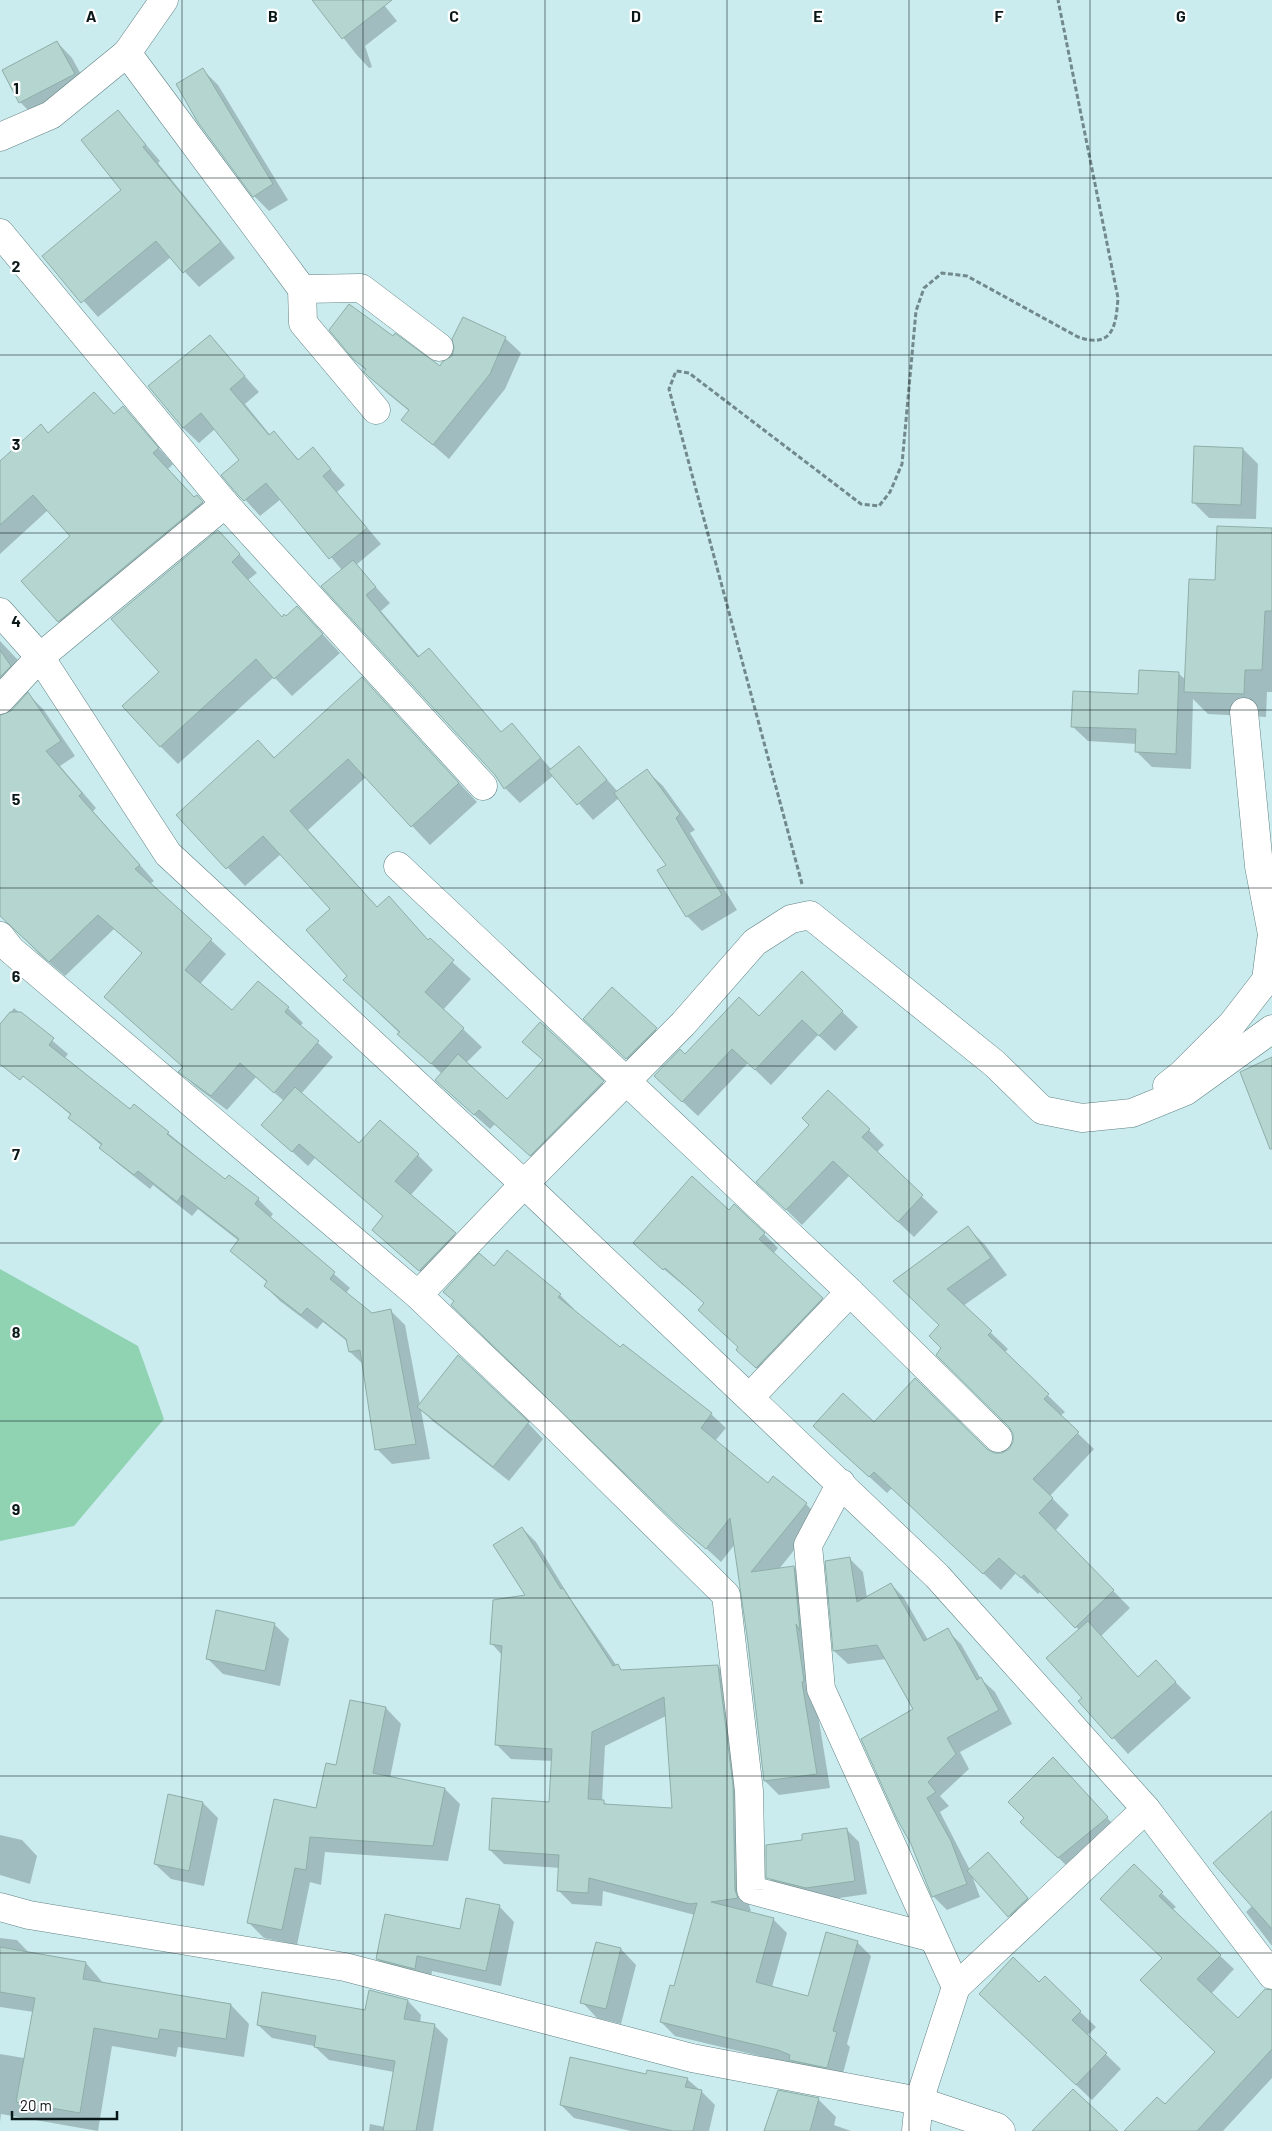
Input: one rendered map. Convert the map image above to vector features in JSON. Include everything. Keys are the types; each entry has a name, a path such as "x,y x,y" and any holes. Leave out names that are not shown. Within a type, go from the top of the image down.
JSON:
{"street":[{"path":"0,137 51,115 127,54 164,0"},
{"path":"127,54 302,289 303,323 376,410"},
{"path":"0,233 224,504 483,786"},
{"path":"302,289 361,288 439,347"},
{"path":"0,700 40,657 224,504"},
{"path":"0,612 40,657 168,854 524,1184 937,1576 1146,1809 1272,1975"},
{"path":"1132,1112 1182,1074 1232,1024 1266,980 1272,934 1258,866 1244,712"},
{"path":"398,866 850,1292 998,1438"},
{"path":"418,1295 524,1184 683,1024 755,942 791,919 810,915 995,1064 1042,1110 1082,1118 1132,1112 1186,1091 1272,1029"},
{"path":"0,936 10,950 418,1295 549,1420 726,1595 749,1791 751,1890 933,1938"},
{"path":"750,1397 850,1292"},
{"path":"841,1483 808,1545 821,1689 956,1987"},
{"path":"916,2131 919,2101 956,1987 1146,1809"},
{"path":"0,1907 29,1915 345,1967 692,2058 919,2101 997,2127 1001,2131"}],"path":[{"path":"810,915 670,389 676,371 689,372 860,504 879,506 890,492 902,464 916,311 924,288 942,273 967,276 1078,337 1093,342 1107,337 1116,322 1118,298 1058,0"}],"green space":[{"path":"0,1269 138,1346 164,1419 74,1526 0,1541"}],"building":[{"path":"312,0 392,0 342,39"},
{"path":"57,41 75,74 19,103 2,70"},
{"path":"203,68 273,184 253,197 197,121 176,84"},
{"path":"118,110 146,145 143,147 221,242 183,273 156,241 81,303 42,256 121,190 81,140"},
{"path":"349,304 393,336 395,333 440,366 442,362 452,356 454,348 452,339 463,317 506,337 490,374 433,445 401,420 409,410 364,372 366,369 354,360 329,330"},
{"path":"210,335 245,376 230,389 269,435 274,431 298,460 313,447 331,469 323,476 367,528 329,559 266,483 244,501 237,494 221,475 239,460 201,413 183,428 148,386"},
{"path":"94,392 114,414 123,406 159,448 153,453 194,497 197,495 203,502 58,622 21,581 70,536 33,495 0,525 0,461 41,424 48,433"},
{"path":"1194,446 1243,448 1241,505 1192,503"},
{"path":"1217,526 1272,528 1272,611 1265,611 1262,670 1245,670 1244,694 1184,692 1189,579 1215,580"},
{"path":"218,530 240,554 232,562 282,617 284,614 286,616 297,606 323,634 274,679 256,659 160,747 122,706 159,672 111,619"},
{"path":"353,560 376,587 366,595 418,657 429,648 501,732 512,723 541,758 504,789 495,775 321,586"},
{"path":"0,650 11,666 0,677"},
{"path":"1139,670 1179,672 1176,754 1135,752 1136,729 1071,727 1073,691 1138,694"},
{"path":"362,677 459,783 411,827 348,759 290,811 377,907 389,896 428,940 430,938 454,960 425,992 464,1028 431,1064 397,1034 400,1032 343,980 347,976 306,930 330,909 263,836 226,869 176,815 258,740 274,758"},
{"path":"28,692 61,741 46,751 82,793 79,796 140,865 135,869 212,939 185,970 232,1010 258,981 289,1007 285,1012 319,1041 274,1093 240,1063 211,1096 178,1072 183,1067 104,997 142,953 98,915 49,962 0,916 0,715 11,711"},
{"path":"579,746 607,780 577,805 548,771"},
{"path":"647,769 680,814 676,818 722,895 686,917 657,870 666,865 614,793"},
{"path":"802,971 843,1011 819,1036 802,1020 755,1070 732,1049 682,1102 654,1076 680,1049 685,1054 739,997 759,1016"},
{"path":"612,987 657,1028 626,1059 583,1019"},
{"path":"10,1012 21,1012 54,1038 49,1045 130,1109 134,1104 169,1132 167,1134 225,1179 229,1175 259,1198 255,1204 335,1272 330,1279 372,1313 391,1309 416,1444 375,1450 360,1350 349,1352 346,1339 307,1308 301,1315 264,1286 267,1281 230,1251 239,1239 182,1195 177,1202 138,1171 134,1175 99,1148 102,1144 68,1118 71,1114 23,1076 20,1080 0,1064 0,1024"},
{"path":"540,1022 604,1081 530,1156 479,1110 474,1115 435,1080 458,1054 507,1099 543,1060 522,1042"},
{"path":"1272,1057 1272,1149 1270,1149 1240,1072"},
{"path":"295,1087 359,1143 380,1120 419,1154 395,1181 456,1233 419,1271 372,1230 383,1216 299,1144 292,1152 261,1125"},
{"path":"828,1090 870,1129 862,1137 923,1195 898,1222 833,1161 786,1210 756,1182 809,1125 802,1118"},
{"path":"692,1176 729,1210 734,1204 765,1233 759,1239 823,1298 756,1368 736,1350 738,1347 698,1310 704,1303 665,1268 663,1270 633,1243"},
{"path":"968,1226 991,1258 947,1289 992,1331 988,1335 1049,1394 1044,1399 1079,1432 1033,1479 1053,1498 1039,1513 1114,1590 1075,1628 1024,1575 1021,1578 999,1558 983,1574 874,1472 869,1477 813,1426 843,1393 874,1422 915,1378 987,1449 994,1453 1002,1453 1009,1449 1013,1442 1013,1434 1009,1427 936,1355 941,1348 929,1336 939,1325 893,1281"},
{"path":"507,1250 561,1294 558,1297 620,1347 623,1344 712,1413 701,1428 768,1483 773,1476 807,1503 751,1572 794,1566 800,1631 796,1624 804,1681 802,1682 817,1774 764,1781 748,1643 730,1518 706,1549 681,1528 451,1305 454,1301 443,1292 479,1253 494,1266"},
{"path":"458,1355 529,1422 493,1467 417,1407"},
{"path":"522,1527 613,1666 618,1664 621,1670 718,1665 733,1785 735,1890 738,1898 711,1902 774,1918 756,1982 808,1996 826,1932 858,1941 833,2031 837,2032 827,2068 789,2060 790,2055 778,2050 660,2022 670,1985 674,1986 697,1903 690,1904 589,1878 588,1893 557,1891 559,1855 489,1850 492,1798 549,1802 552,1749 495,1745 502,1646 490,1644 493,1600 525,1595 493,1545","holes":["664,1697 672,1808 604,1804 604,1800 588,1799 592,1732"]},
{"path":"850,1557 857,1602 891,1583 924,1641 948,1628 977,1680 981,1677 999,1710 947,1738 956,1754 928,1782 936,1792 927,1798 951,1841 967,1884 932,1897 911,1844 897,1819 861,1739 913,1709 877,1645 833,1651 825,1561"},
{"path":"216,1610 275,1623 265,1671 206,1659"},
{"path":"1088,1621 1138,1677 1156,1660 1176,1682 1112,1739 1078,1701 1082,1698 1046,1658"},
{"path":"350,1700 386,1707 373,1773 445,1788 433,1846 310,1837 306,1870 295,1868 282,1930 247,1923 274,1799 316,1808 326,1763 336,1765"},
{"path":"1053,1757 1108,1817 1058,1858 1020,1822 1024,1818 1008,1802"},
{"path":"168,1794 203,1802 189,1871 154,1864"},
{"path":"1272,1811 1272,1929 1213,1863"},
{"path":"847,1828 855,1881 806,1888 766,1878 766,1845 802,1840 802,1834"},
{"path":"988,1852 1028,1898 1008,1917 967,1871"},
{"path":"1134,1864 1163,1892 1159,1896 1221,1955 1197,1979 1238,2018 1265,1989 1272,1990 1272,2049 1197,2131 1124,2131 1157,2097 1165,2104 1215,2052 1140,1980 1162,1958 1100,1899"},
{"path":"466,1898 500,1905 486,1971 417,1956 415,1969 376,1959 385,1914 460,1929"},
{"path":"596,1942 621,1948 606,2009 580,2003"},
{"path":"0,1947 86,1962 83,1979 231,2004 226,2039 160,2029 158,2039 94,2028 80,2113 16,2102 35,1998 0,1992"},
{"path":"1013,1957 1039,1982 1045,1976 1081,2011 1072,2020 1107,2053 1076,2085 979,1994"},
{"path":"369,1990 408,2000 404,2019 435,2024 416,2131 383,2131 395,2061 314,2047 316,2036 257,2025 262,1992 365,2010"},
{"path":"570,2057 646,2074 647,2070 688,2078 685,2087 702,2090 693,2131 673,2131 560,2105"},
{"path":"1073,2089 1118,2131 1032,2131"},
{"path":"778,2090 819,2098 810,2131 764,2131"}]}
